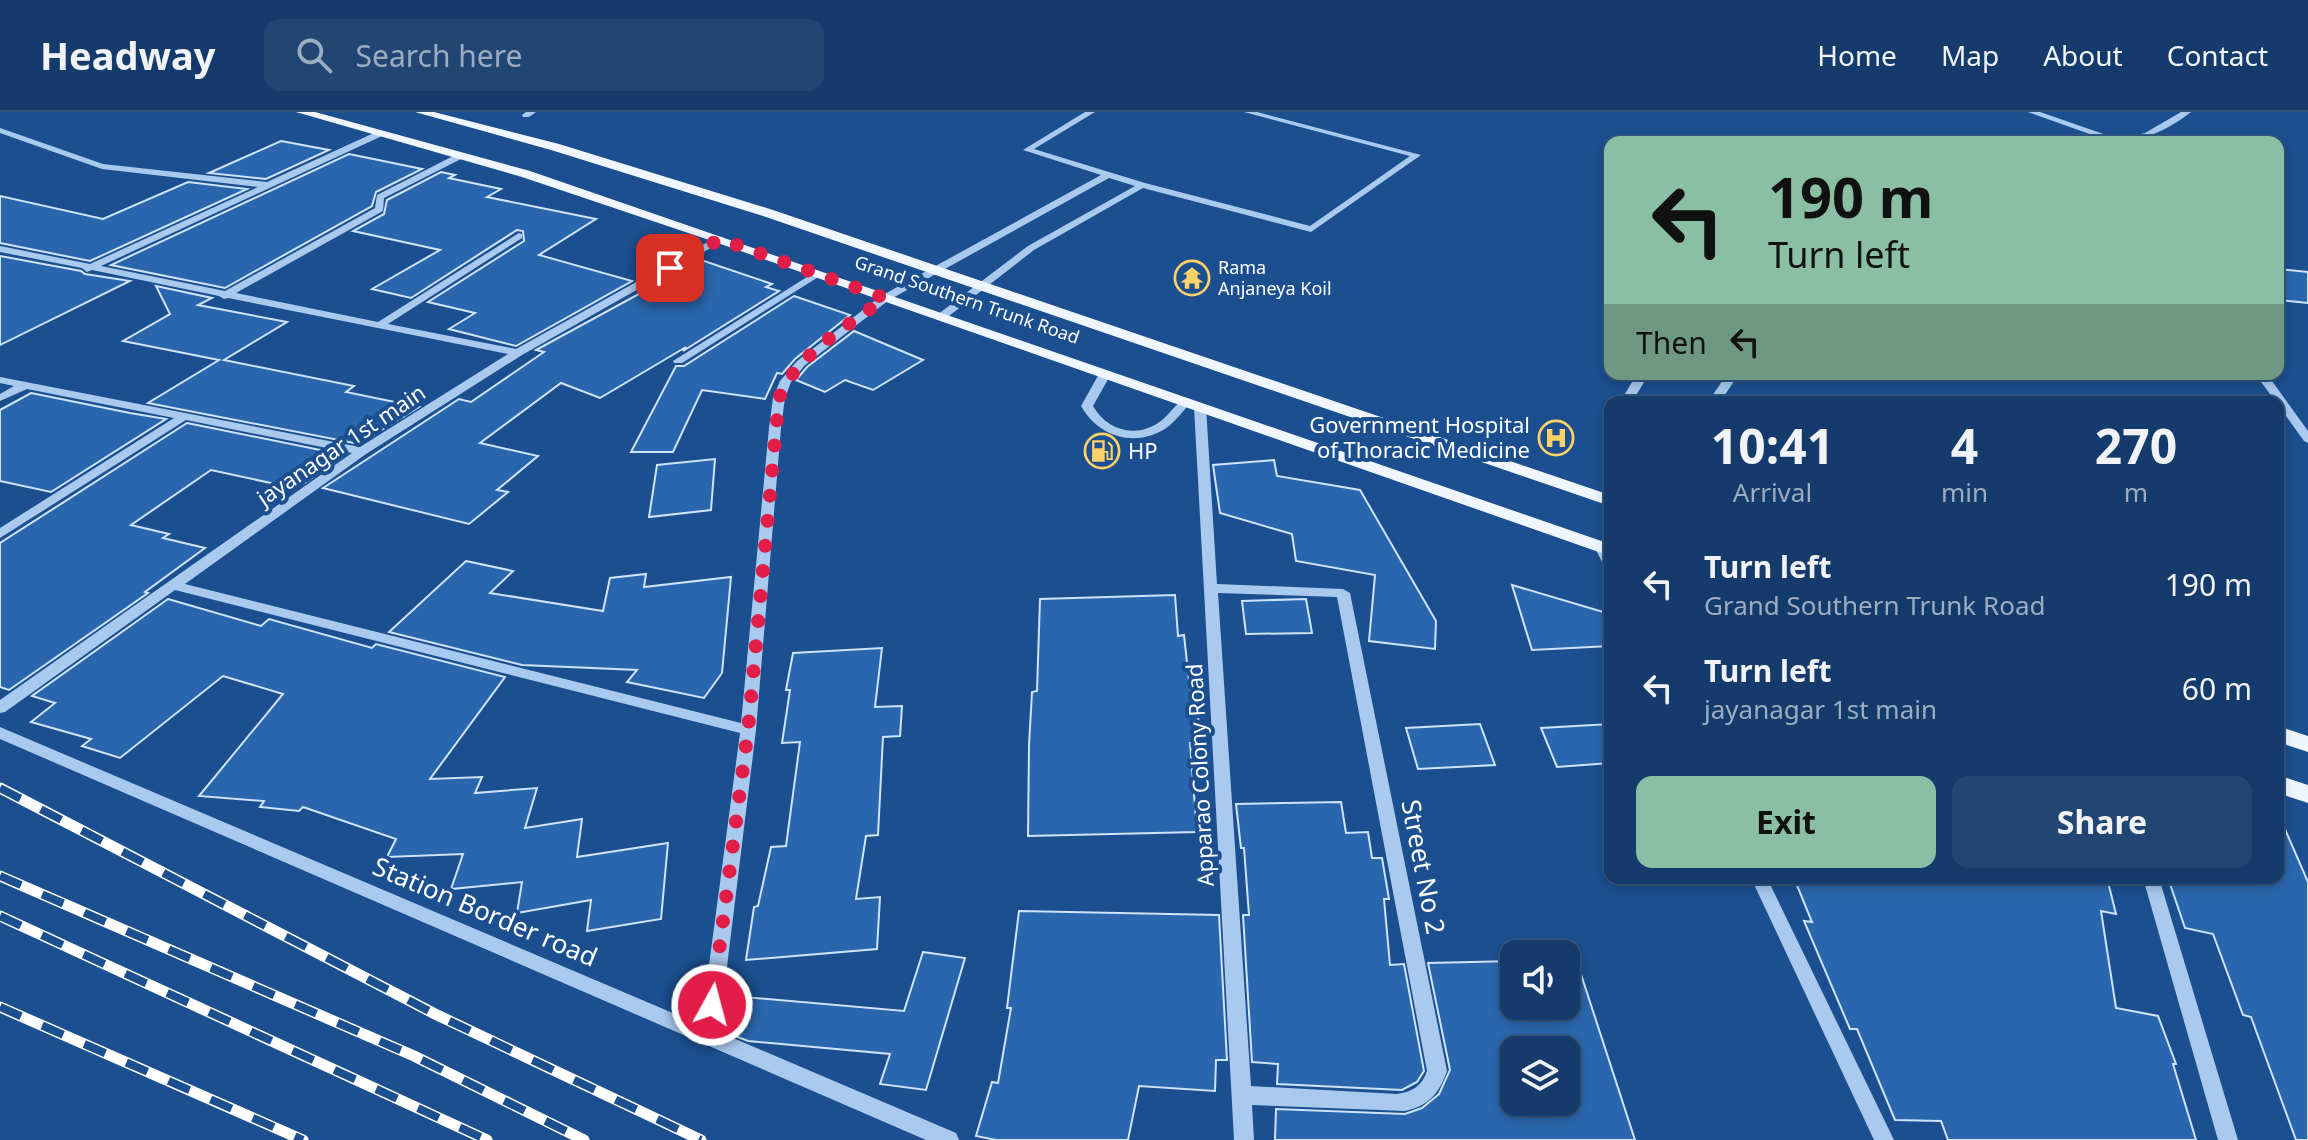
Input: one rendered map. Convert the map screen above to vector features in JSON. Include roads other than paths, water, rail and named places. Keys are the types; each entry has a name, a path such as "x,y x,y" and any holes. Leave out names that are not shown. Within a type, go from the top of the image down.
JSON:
{"main road":[{"name":"Grand Southern Trunk Road","path":"302,112 526,174 720,239 1604,548"},
{"name":"Grand Southern Trunk Road","path":"421,112 555,147 768,213 1604,499"},
{"path":"2284,736 2308,744"},
{"path":"2284,786 2308,794"}],"street":[{"path":"1091,112 1027,150 1142,185 1311,229 1417,155 1248,112"},
{"path":"2032,112 2101,136"},
{"path":"2143,136 2187,112"},
{"path":"0,130 102,166 268,185"},
{"path":"87,269 379,134"},
{"path":"224,296 380,209 380,197 460,156"},
{"path":"709,1036 748,730 779,398 786,381 801,363 885,298 1108,175"},
{"path":"941,317 1031,248 1142,185"},
{"path":"378,326 519,236"},
{"name":"jayanagar 1st main","path":"0,708 362,451 518,353 720,239"},
{"path":"0,249 87,269 518,353"},
{"path":"678,361 818,274"},
{"path":"1105,374 1087,406 1093,420 1103,429 1126,435 1143,433 1160,427 1193,405"},
{"path":"0,380 362,451"},
{"path":"0,398 23,386"},
{"name":"Apparao Colony Road","path":"1193,405 1211,588 1244,1140"},
{"path":"2284,406 2308,439"},
{"path":"0,534 183,417"},
{"path":"173,585 748,730"},
{"name":"Street No 2","path":"1211,588 1343,593 1437,1071 1434,1083 1416,1101 1241,1095"},
{"name":"Station Border road","path":"0,733 949,1140"},
{"path":"1762,884 1884,1140"},
{"path":"2153,884 2228,1140"}],"railway":[{"path":"0,788 435,1014 701,1140"},
{"path":"0,876 414,1056 584,1140"},
{"path":"0,916 487,1140"},
{"path":"0,1007 303,1140"}],"place":[{"name":"Rama Anjaneya Koil","path":"1192,278"},
{"name":"Government Hospital of Thoracic Medicine","path":"1556,438"},
{"name":"HP","path":"1102,451"}]}
